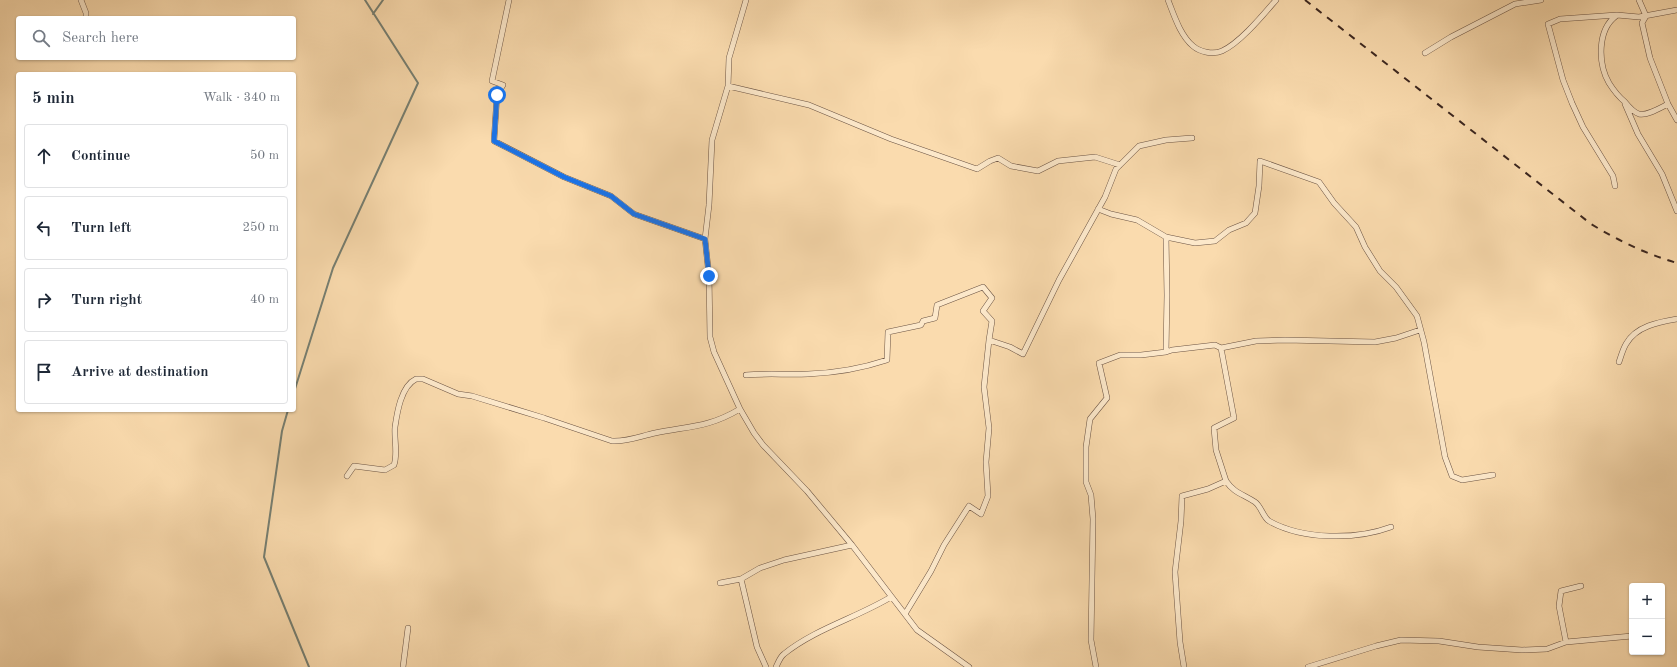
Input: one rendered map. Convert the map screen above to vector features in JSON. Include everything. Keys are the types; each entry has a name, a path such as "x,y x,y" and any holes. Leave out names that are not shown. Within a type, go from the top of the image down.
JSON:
{"street":[{"path":"81,0 86,16"},
{"path":"509,0 492,81 503,85 497,95 494,141 564,177 611,196 634,214 705,239"},
{"path":"746,0 729,58 728,86 712,140 709,205 705,239 709,276 710,337 714,352 740,409 763,445 807,491 852,545 917,630 969,667"},
{"path":"1168,0 1184,35 1193,46 1202,51 1212,53 1221,52 1231,45 1248,30 1276,0"},
{"path":"1425,54 1451,37 1515,4 1540,0"},
{"path":"1639,0 1646,16"},
{"path":"1615,186 1613,176 1583,127 1572,103 1563,80 1548,24 1560,18 1617,15 1639,17 1677,11"},
{"path":"1617,15 1609,21 1606,27 1602,57 1609,82 1624,101 1634,111 1640,114 1645,114 1668,104"},
{"path":"1646,16 1642,23 1650,58 1668,104 1677,120"},
{"path":"728,86 810,105 891,139 977,170 990,160 998,158 1011,166 1038,171 1058,161 1095,157 1120,165"},
{"path":"1624,101 1638,134 1662,174 1677,211"},
{"path":"989,340 1010,346 1022,354 1059,280 1098,209 1116,169 1139,146 1166,140 1192,138"},
{"path":"1098,209 1111,214 1137,220 1166,237 1195,243 1215,241 1230,230 1246,223 1255,213 1259,186 1260,161 1319,182 1334,203 1356,227 1365,247 1380,271 1396,287 1417,316 1424,342 1445,456 1452,476 1462,480 1493,475"},
{"path":"1166,237 1166,352"},
{"path":"746,375 764,373 808,374 832,372 887,360 888,332 921,325 923,321 935,318 937,305 982,287 992,298 983,311 992,321 984,387 989,428 986,462 988,496 981,514 969,506 944,545 905,614"},
{"path":"1619,362 1626,343 1639,331 1653,324 1677,319"},
{"path":"1096,667 1091,640 1093,519 1091,495 1086,482 1086,447 1090,419 1107,398 1099,363 1120,355 1141,355 1215,345 1221,348 1256,341 1334,340 1375,342 1396,338 1420,330"},
{"path":"1221,348 1234,418 1214,428 1216,450 1226,481 1231,489 1256,503 1268,520 1289,529 1332,536 1379,531 1391,527"},
{"path":"347,476 354,466 385,470 394,465 395,428 399,407 408,387 416,379 423,380 458,394 472,396 612,441 624,440 654,433 699,427 726,418 740,409"},
{"path":"1184,667 1180,642 1175,572 1181,521 1182,496 1208,489 1226,481"},
{"path":"720,583 741,579 760,568 784,560 852,545"},
{"path":"741,579 757,647 766,667"},
{"path":"1566,642 1559,606 1561,591 1581,586"},
{"path":"776,667 782,655 816,634 870,610 891,597"},
{"path":"403,667 408,628"},
{"path":"1308,667 1376,646 1402,640 1440,641 1478,647 1522,650 1547,649 1566,642 1629,636"}],"waterway":[{"path":"296,386 333,268 418,83 365,0"},
{"path":"373,14 383,0"},
{"path":"287,412 282,431 264,557 309,667"}],"railway":[{"path":"1305,0 1591,224 1654,256 1677,263"}],"route":[{"path":"497,95 494,141 564,177 611,196 634,214 705,239 709,276"}]}
